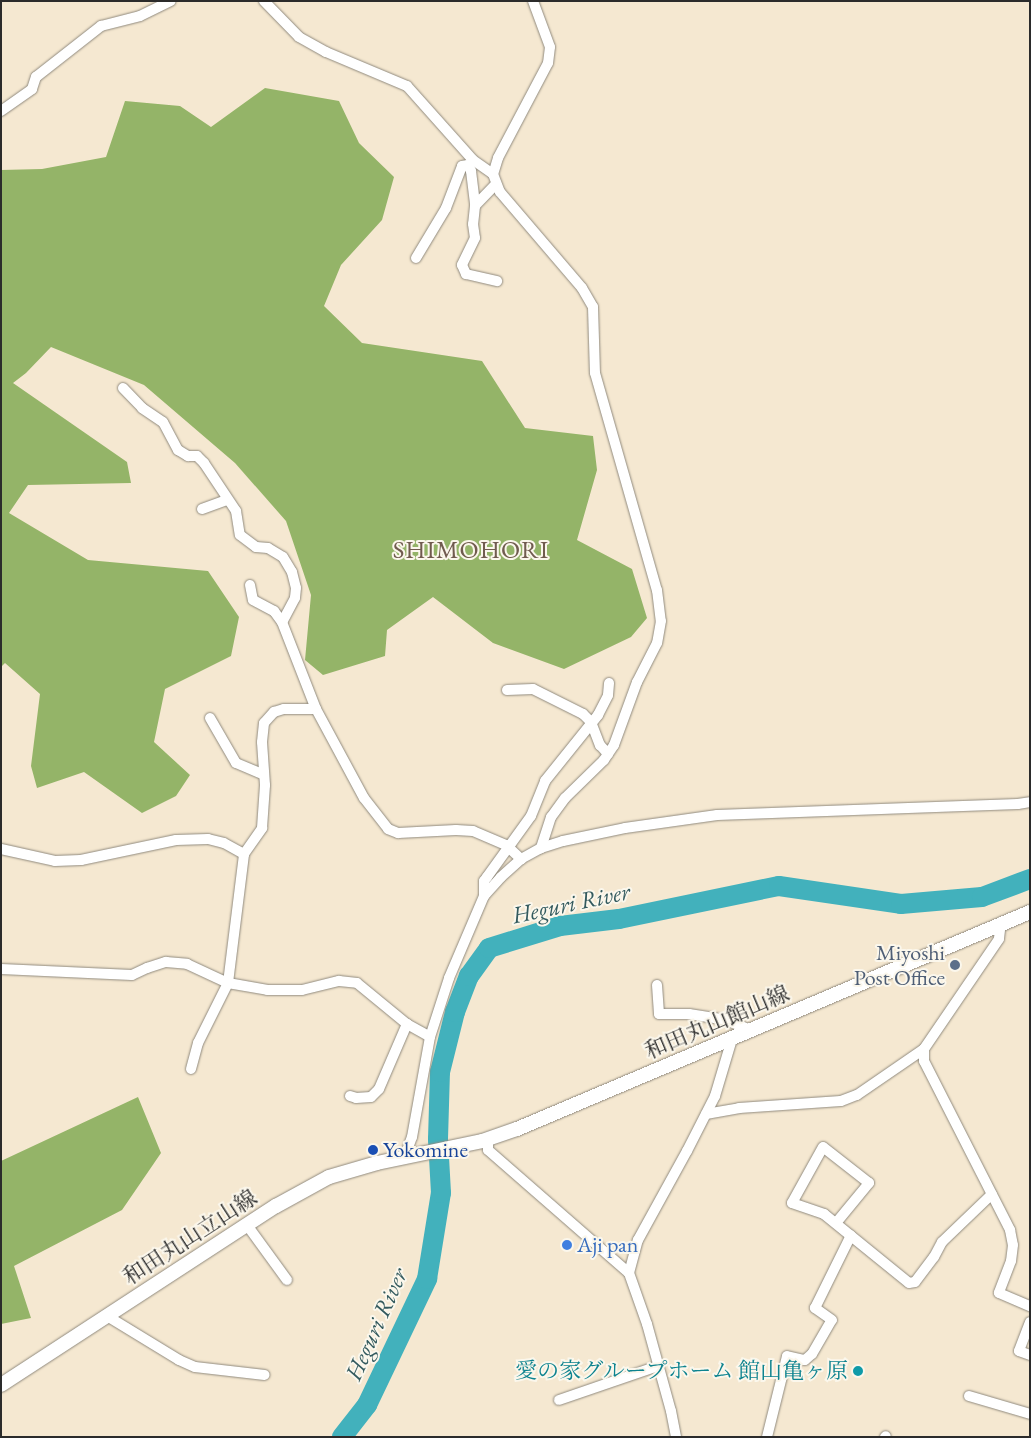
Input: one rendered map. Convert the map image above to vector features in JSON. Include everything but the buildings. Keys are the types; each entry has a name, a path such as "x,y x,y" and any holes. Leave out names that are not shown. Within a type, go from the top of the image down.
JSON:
{"main road":[{"name":"和田丸山館山線","path":"410,1155 485,1140 732,1039 1001,922 1030,912"},
{"name":"和田丸山立山線","path":"1,1385 247,1225 329,1177 410,1155"}],"street":[{"path":"1,111 32,89 36,77 101,26 140,16 171,1"},
{"path":"264,1 299,37 326,52 407,86 473,160 495,179 500,192 582,288 593,307 595,373 657,590 661,621 657,644 637,682 614,745 608,754 565,798 551,817 541,848"},
{"path":"475,206 495,179 498,158 548,63 550,47 534,1"},
{"path":"416,258 446,208 462,166 468,165 471,171 475,206 473,224 476,238 462,265 466,274 497,280"},
{"path":"123,388 142,408 163,422 178,450 188,456 197,456 204,463 236,511 240,535 256,547 268,548 283,556 292,572 296,588 295,598 282,622"},
{"path":"202,509 227,500"},
{"path":"250,585 253,600 274,611 282,622 316,709 364,798 388,828 398,833 473,831 508,847 521,859"},
{"path":"484,896 484,881 531,816 545,781 598,715 605,702 609,683"},
{"path":"507,690 533,689 582,714 591,722 600,745 608,754"},
{"path":"191,1069 198,1044 228,983 244,854 262,828 264,775 262,742 264,723 274,712 284,709 316,709"},
{"path":"210,718 236,763 264,775"},
{"path":"410,1155 430,1037 449,978 484,896 521,859 541,848 563,841 625,828 717,815 1018,804 1030,802"},
{"path":"1,849 55,861 80,860 176,840 208,839 224,843 244,854"},
{"path":"706,1114 739,1108 841,1101 857,1095 924,1049 996,945 999,939 1001,922"},
{"path":"1,969 132,975 166,962 187,964 228,983 266,990 302,990 338,981 357,983 407,1024 430,1037"},
{"path":"657,985 659,1014 689,1014 726,1020 751,1030"},
{"path":"350,1096 356,1098 370,1097 379,1089 407,1024"},
{"path":"629,1273 638,1240 715,1096 732,1039"},
{"path":"924,1049 924,1061 1010,1230 1013,1245 1011,1261 999,1293 1030,1306"},
{"path":"485,1140 488,1150 629,1273 671,1411 676,1437"},
{"path":"836,1223 869,1183 823,1148 792,1203 824,1214 909,1283 915,1282 934,1257 942,1242 992,1194"},
{"path":"247,1225 287,1280"},
{"path":"767,1437 788,1356 805,1360 812,1354 832,1320 815,1308 852,1235"},
{"path":"107,1316 179,1360 195,1367 265,1375"},
{"path":"1030,1322 1019,1351 1030,1355"},
{"path":"559,1400 658,1366"},
{"path":"969,1396 1030,1414"}],"green space":[{"path":"265,88 339,101 359,143 394,177 382,220 341,265 324,306 362,343 482,361 525,428 593,436 597,470 577,540 632,569 647,618 631,637 564,669 493,643 433,597 387,630 385,656 323,675 305,660 311,595 286,521 235,463 144,385 51,347 26,373 13,383 127,462 131,483 28,485 9,513 88,560 208,571 239,617 231,656 165,689 154,742 190,775 176,796 142,813 84,772 37,788 31,766 40,694 5,663 1,667 1,170 42,169 106,157 125,101 180,106 211,127"},
{"path":"138,1097 161,1153 122,1210 14,1266 31,1318 1,1324 1,1161"}],"waterway":[{"name":"Heguri River","path":"342,1437 367,1405 427,1279 441,1193 438,1139 440,1072 455,1012 469,976 489,948 560,926 619,919 779,886 901,904 982,897 1030,879"}],"place":[{"name":"Miyoshi Post Office","path":"955,965"},
{"name":"Yokomine","path":"373,1150"},
{"name":"Aji pan","path":"567,1245"},
{"name":"愛の家グループホーム 館山亀ヶ原","path":"858,1371"}],"district":[{"name":"SHIMOHORI","path":"471,549"}]}
